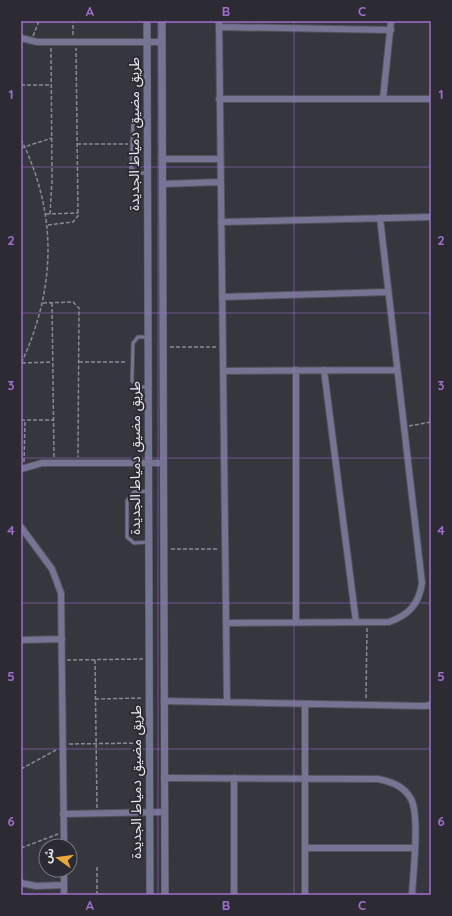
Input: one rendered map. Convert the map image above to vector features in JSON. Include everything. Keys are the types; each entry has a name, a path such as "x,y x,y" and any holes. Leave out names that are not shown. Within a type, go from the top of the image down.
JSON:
{"street":[{"name":"طريق مضيق دمياط الجديدة","path":"147,21 150,895"},
{"name":"طريق مضيق دمياط الجديدة","path":"162,21 165,895"},
{"path":"383,99 391,21"},
{"path":"227,702 220,182 220,24 391,30"},
{"path":"21,38 30,41 51,42 162,42"},
{"path":"220,98 431,99"},
{"path":"162,159 220,158"},
{"path":"162,184 220,182"},
{"path":"221,222 431,217"},
{"path":"226,623 389,622 400,618 409,612 416,604 420,594 422,583 380,218"},
{"path":"222,296 388,292"},
{"path":"296,370 296,622"},
{"path":"324,370 356,622"},
{"path":"223,371 397,370"},
{"path":"23,468 42,464 164,463"},
{"path":"21,527 48,564 57,580 61,599 63,838"},
{"path":"21,640 62,638"},
{"path":"164,701 428,706 431,711"},
{"path":"305,704 305,895"},
{"path":"164,778 378,779 391,782 403,789 411,800 415,813 412,895"},
{"path":"234,778 234,895"},
{"path":"63,814 164,812"},
{"path":"305,848 414,848"},
{"path":"64,878 64,895"},
{"path":"21,883 36,886 64,885"}],"lane":[{"path":"147,119 134,120 132,144 132,169 138,173 147,173"},
{"path":"148,337 138,337 134,341 133,362 134,383 140,387 148,387"},
{"path":"148,491 134,492 128,498 127,537 134,543 149,542"}],"path":[{"path":"30,41 39,21"},
{"path":"47,225 73,222 76,220 78,213 73,21"},
{"path":"50,214 52,138 51,42"},
{"path":"21,85 52,85"},
{"path":"21,148 52,138"},
{"path":"21,139 39,182 46,214 48,267 43,303 34,337 21,364"},
{"path":"77,144 132,144"},
{"path":"46,214 78,213"},
{"path":"43,303 73,302 78,306 78,463"},
{"path":"52,303 54,464"},
{"path":"163,347 222,346"},
{"path":"21,364 52,362"},
{"path":"79,362 133,362"},
{"path":"21,420 54,420"},
{"path":"23,468 25,420"},
{"path":"404,426 431,422"},
{"path":"164,548 225,549"},
{"path":"366,705 367,622"},
{"path":"62,660 149,658"},
{"path":"95,660 97,814"},
{"path":"95,698 149,698"},
{"path":"21,769 63,745 149,743"},
{"path":"21,848 63,831"},
{"path":"97,867 97,895"}]}
